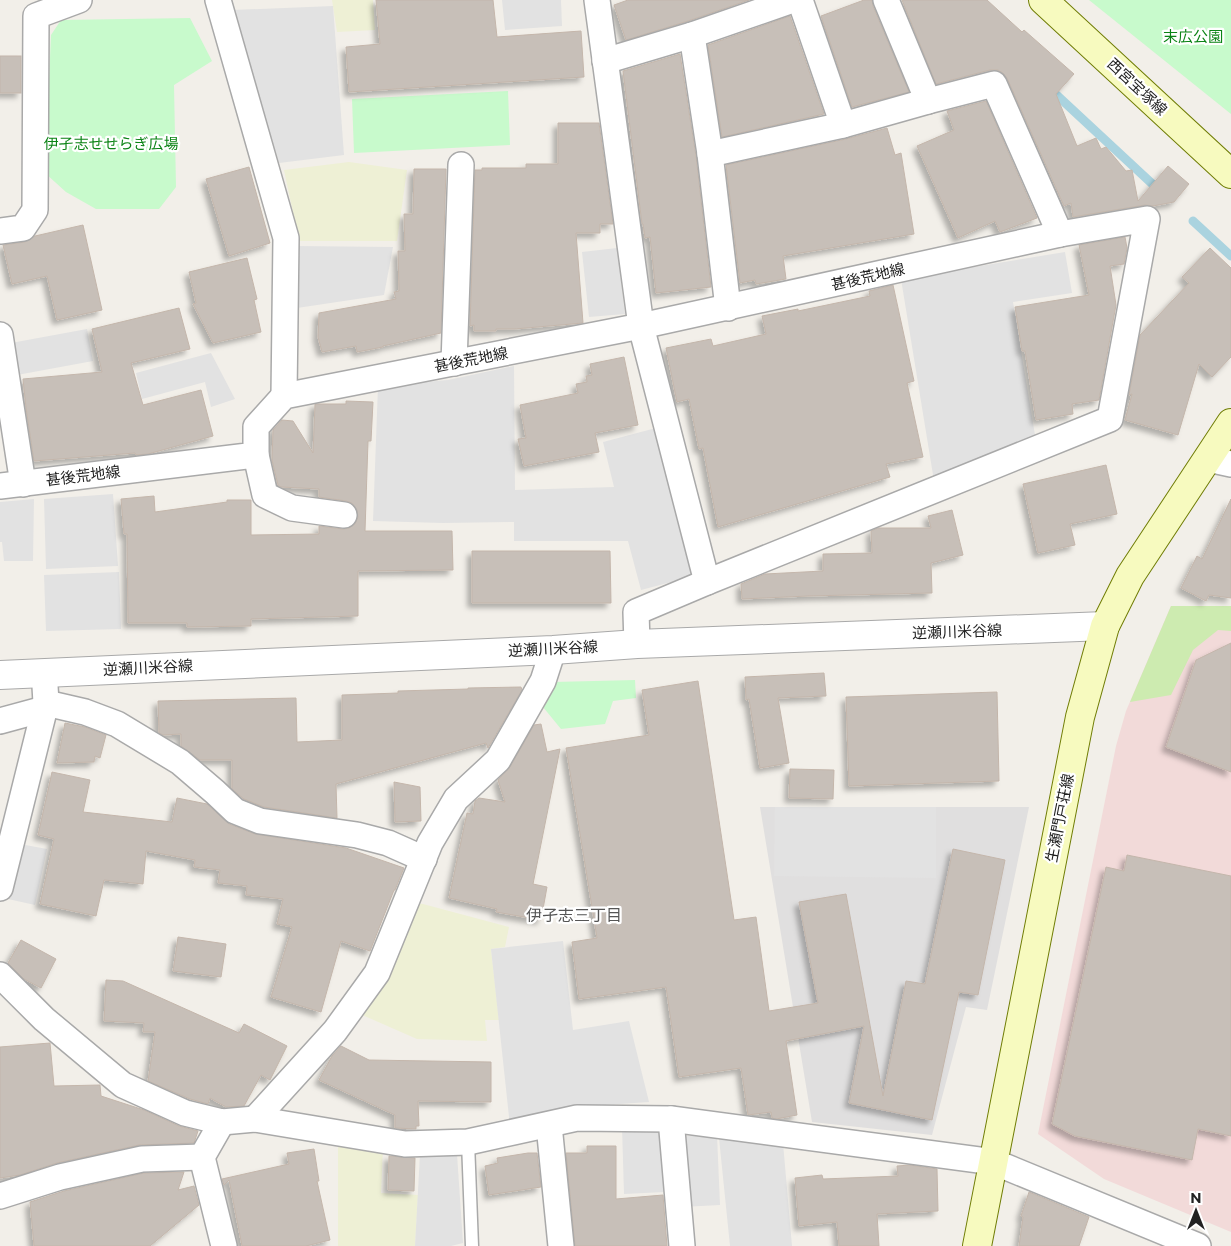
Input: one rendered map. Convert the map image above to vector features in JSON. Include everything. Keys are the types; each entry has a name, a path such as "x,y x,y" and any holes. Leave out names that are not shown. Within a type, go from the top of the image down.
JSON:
{"main road":[{"name":"西宮宝塚線","path":"1042,0 1231,174"},
{"name":"生瀬門戸荘線","path":"977,1246 1080,717 1106,626 1130,576 1219,461 1231,423"}],"street":[{"path":"0,231 23,228 35,210 36,16 80,0"},
{"path":"218,0 286,238 284,396 256,427 256,455 265,495 292,508 344,515"},
{"path":"597,0 641,326 708,582 636,612 637,644"},
{"path":"605,60 692,35 793,0"},
{"path":"800,0 843,125"},
{"path":"886,0 928,100"},
{"path":"692,35 710,154 728,308"},
{"path":"710,154 843,125 928,100 994,84 1060,234"},
{"path":"454,363 461,165"},
{"name":"甚後荒地線","path":"284,396 641,326 1060,234 1147,219 1110,419 708,582"},
{"path":"0,335 12,485"},
{"name":"甚後荒地線","path":"12,485 256,455"},
{"name":"逆瀬川米谷線","path":"0,675 553,650 637,644 1106,626"},
{"path":"255,1119 336,1031 377,973 430,843 456,799 498,760 543,681 553,650"},
{"path":"0,888 45,706 44,673"},
{"path":"0,721 45,706 85,712 117,724 180,762 235,811 260,821 357,835 380,841 424,859"},
{"path":"0,975 44,1019 123,1085 185,1113 222,1122 255,1119 405,1144 468,1142 577,1118 671,1119 994,1162 1198,1246"},
{"path":"671,1119 682,1246"},
{"path":"222,1122 202,1157 224,1246"},
{"path":"549,1125 561,1246"},
{"path":"0,1196 60,1177 142,1159 202,1157"}],"lane":[{"path":"468,1142 472,1246"}],"shaded area":[{"path":"502,0 561,0 562,26 505,30"},
{"path":"333,6 344,155 279,163 232,10"},
{"path":"294,246 393,247 384,295 297,308"},
{"path":"617,248 625,314 589,317 582,252"},
{"path":"1065,252 1072,293 1013,302 1036,441 934,481 901,279"},
{"path":"87,329 93,361 17,375 11,343"},
{"path":"211,353 235,399 211,407 205,382 142,399 136,373"},
{"path":"514,366 515,490 614,487 603,442 656,428 694,576 641,590 628,541 514,541 514,522 443,523 373,521 378,386 448,380"},
{"path":"113,494 118,566 46,569 44,499"},
{"path":"34,499 33,561 4,561 2,542 0,542 0,502"},
{"path":"119,572 121,629 46,631 44,575"},
{"path":"1171,606 1231,606 1231,1232 1104,1179 1038,1134 1116,746 1126,711"},
{"path":"760,807 1029,807 987,1010 966,1007 932,1135 812,1122"},
{"path":"775,807 936,807 936,878 774,876"},
{"path":"20,844 47,849 35,905 8,899"},
{"path":"563,941 573,1030 629,1021 649,1102 605,1105 510,1126 491,949"},
{"path":"653,1126 662,1138 665,1192 624,1194 622,1127"},
{"path":"717,1135 720,1205 682,1207 678,1143 687,1136"},
{"path":"719,1138 783,1143 792,1246 730,1246"},
{"path":"420,1154 457,1154 463,1243 451,1246 415,1246"}],"green space":[{"path":"332,0 373,0 375,30 337,32"},
{"name":"末広公園","path":"1089,0 1231,0 1231,114"},
{"name":"伊孑志せせらぎ広場","path":"190,18 212,61 174,85 176,187 159,209 96,209 66,192 45,173 51,35 61,20"},
{"path":"508,91 510,145 354,153 352,99"},
{"path":"349,162 407,170 397,241 299,241 284,170"},
{"path":"1171,606 1231,606 1231,631 1218,630 1193,650 1171,695 1130,702"},
{"path":"635,680 636,698 613,701 605,724 561,729 543,707 553,682"},
{"path":"413,903 509,927 505,947 491,949 499,1020 485,1020 487,1041 417,1039 360,1014"},
{"path":"338,1141 383,1147 381,1193 418,1195 415,1246 338,1246"}],"building":[{"path":"376,0 493,0 497,37 581,31 584,77 349,92 346,47 380,44"},
{"path":"628,0 749,0 626,40 614,5"},
{"path":"864,0 872,0 909,92 852,107 821,16"},
{"path":"902,0 987,0 1022,32 1024,30 1074,74 1056,94 1077,146 1096,138 1101,149 1106,147 1126,171 1132,170 1138,201 1168,166 1189,184 1174,202 1073,217 1071,203 1064,206 1007,78 998,70 990,70 936,84"},
{"path":"790,16 824,114 722,137 708,45"},
{"path":"680,54 696,156 711,287 656,293 650,237 645,238 642,224 623,71"},
{"path":"0,56 21,56 21,93 0,93"},
{"path":"986,101 1037,218 1000,232 995,221 958,238 917,146 954,130 947,111"},
{"path":"558,123 599,123 613,224 600,224 600,233 576,233 583,323 496,329 496,331 474,331 474,325 470,326 475,170 482,170 482,168 526,168 526,164 558,164"},
{"path":"887,128 895,155 901,153 914,234 783,256 786,279 756,284 755,280 740,283 726,165 846,139"},
{"path":"249,167 270,243 229,256 206,179"},
{"path":"414,169 446,169 441,333 357,352 356,346 322,352 318,337 319,313 396,299 394,292 399,291 398,251 405,251 404,214 413,214"},
{"path":"83,225 102,310 57,320 47,276 12,284 3,245 25,242 35,236"},
{"path":"1125,237 1127,248 1124,264 1110,266 1116,305 1099,400 1072,404 1073,414 1036,420 1025,351 1022,351 1015,307 1089,295 1079,245"},
{"path":"1210,248 1231,268 1231,357 1212,377 1199,364 1178,435 1125,420 1132,394 1129,395 1140,335 1189,283 1182,277"},
{"path":"247,258 257,299 254,300 261,332 213,343 193,304 196,303 189,272"},
{"path":"893,285 914,381 907,383 923,457 886,464 890,477 718,527 703,448 699,449 689,399 677,402 666,348 711,339 713,346 766,334 762,316 798,309 798,311 870,296 869,291"},
{"path":"179,308 190,349 131,363 143,405 201,390 213,436 148,454 136,455 135,453 34,461 23,379 102,372 92,329"},
{"path":"624,357 638,425 595,433 599,452 524,466 518,439 526,438 520,405 578,393 576,384 587,382 586,376 592,375 590,364"},
{"path":"346,401 373,402 371,441 368,441 365,531 452,531 453,570 358,571 358,616 251,619 251,626 187,627 187,623 128,623 127,534 124,534 121,499 154,496 155,512 227,502 227,500 251,500 251,535 319,534 319,526 343,529 355,524 358,517 357,510 352,503 319,497 319,489 281,487 278,485 272,460 273,430 282,420 293,421 313,453 315,404 346,404"},
{"path":"1106,465 1117,514 1070,524 1075,545 1038,553 1023,484"},
{"path":"1231,499 1231,598 1209,595 1206,601 1181,588 1197,556 1202,559"},
{"path":"952,510 963,555 931,563 932,593 742,599 741,584 765,574 823,571 823,554 872,553 871,531 878,528 931,528 928,516"},
{"path":"472,551 610,551 611,603 472,603"},
{"path":"1231,643 1231,772 1166,747 1196,660"},
{"path":"824,673 826,696 778,698 789,763 760,768 749,699 746,700 745,677"},
{"path":"698,681 734,920 756,917 769,1011 818,1003 799,902 846,894 883,1096 906,981 925,984 953,849 1005,860 978,995 959,992 932,1120 849,1103 864,1026 786,1041 797,1115 776,1119 772,1118 771,1112 748,1115 741,1068 679,1077 666,987 579,999 572,942 597,938 566,748 649,735 642,690"},
{"path":"521,687 522,690 488,748 486,743 336,784 337,818 264,807 244,799 232,789 232,760 200,760 181,746 181,734 163,735 159,733 158,701 296,698 297,742 342,740 342,695"},
{"path":"997,692 999,781 849,786 846,697"},
{"path":"65,723 85,727 106,735 100,758 95,756 94,762 57,763"},
{"path":"541,724 547,752 560,749 533,884 547,887 541,920 496,912 497,909 449,898 467,813 473,814 475,801 479,798 505,802 498,780 510,767 534,725"},
{"path":"790,769 834,770 833,799 789,798"},
{"path":"52,772 90,780 83,812 172,822 177,798 207,804 229,824 255,834 346,848 404,868 370,951 341,941 321,1012 271,997 292,927 277,924 283,899 246,895 247,886 218,883 220,870 194,867 195,860 146,851 143,884 104,880 96,916 40,904 54,839 38,835"},
{"path":"394,782 420,787 421,821 395,822"},
{"path":"1127,855 1231,876 1231,1136 1198,1129 1192,1160 1075,1136 1052,1124 1106,867 1124,871"},
{"path":"178,937 226,944 221,977 173,971"},
{"path":"21,940 56,959 41,988 24,979 8,963"},
{"path":"106,980 123,981 239,1033 244,1024 287,1046 270,1080 261,1075 244,1106 226,1107 210,1098 208,1104 190,1099 148,1081 155,1032 143,1032 144,1023 104,1021"},
{"path":"50,1043 54,1086 100,1085 101,1096 144,1110 179,1126 198,1131 194,1143 139,1145 57,1163 20,1175 0,1178 0,1047"},
{"path":"341,1046 369,1060 491,1062 491,1102 418,1101 419,1126 416,1126 416,1129 395,1128 395,1115 319,1080 332,1056"},
{"path":"587,1146 616,1146 616,1199 663,1195 667,1246 575,1246 566,1153 587,1153"},
{"path":"314,1149 319,1181 317,1181 330,1240 306,1246 242,1246 229,1180 224,1185 222,1179 289,1164 287,1153"},
{"path":"537,1153 541,1187 489,1195 485,1166 498,1163 497,1158"},
{"path":"389,1156 415,1158 414,1191 388,1190"},
{"path":"910,1165 937,1169 938,1211 877,1214 879,1246 839,1246 837,1222 799,1226 795,1178 822,1175 823,1179 898,1176 897,1166"},
{"path":"184,1172 178,1190 194,1186 199,1205 150,1246 34,1246 30,1202 64,1191 144,1173"},
{"path":"1029,1192 1089,1217 1079,1246 1019,1246 1023,1217 1021,1216"}],"waterway":[{"path":"1048,87 1161,192"},
{"path":"1193,221 1231,256"}],"district":[{"name":"伊孑志三丁目","path":"574,915"}]}
